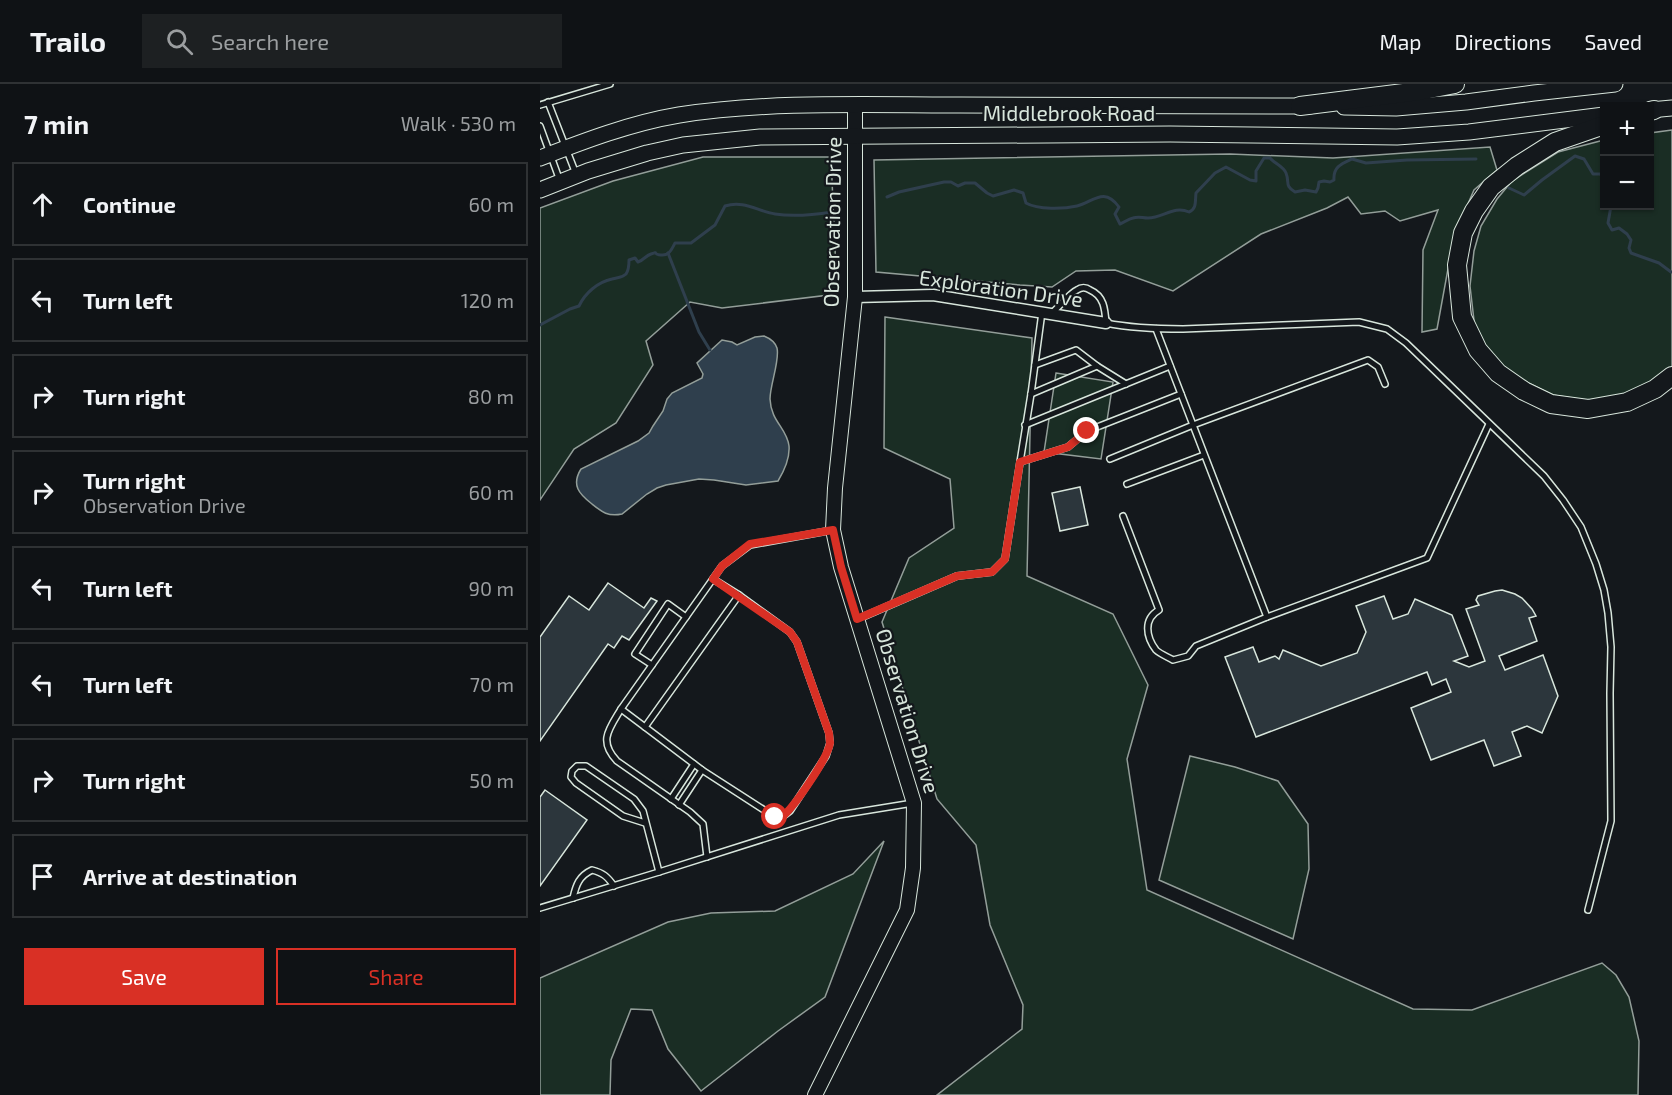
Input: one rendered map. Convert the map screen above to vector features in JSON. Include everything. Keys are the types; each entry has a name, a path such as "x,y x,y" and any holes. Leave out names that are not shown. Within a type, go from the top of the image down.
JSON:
{"highway":[{"path":"1300,106 1419,91 1455,84"},
{"path":"1600,127 1556,142 1517,165 1491,187 1474,211 1463,233 1457,265 1462,317 1478,350 1498,373 1524,391 1551,404 1588,409 1627,402 1655,389 1672,376"}],"main road":[{"name":"Middlebrook Road","path":"545,156 639,124 678,115 758,107 1170,105 1407,107 1616,84"},
{"name":"Middlebrook Road","path":"540,190 647,153 683,145 760,137 1170,134 1397,137 1469,132 1600,116"}],"street":[{"name":"Observation Drive","path":"815,1095 907,910 913,868 914,803 841,567 833,530 835,488 855,297 855,105"},
{"name":"Exploration Drive","path":"855,297 933,295 1106,323"}],"lane":[{"path":"584,84 586,91"},
{"path":"576,176 566,148 542,103 610,84"},
{"path":"540,126 545,156 561,182"},
{"path":"857,619 957,576 992,572 1005,559 1035,365 1046,313 1080,288 1089,288 1099,295 1104,306 1106,323 1156,329 1183,329 1359,322 1387,329 1406,343 1544,476 1581,527 1596,564 1604,590 1611,647 1611,821 1588,910"},
{"path":"1156,329 1266,617"},
{"path":"1035,365 1076,350 1126,384"},
{"path":"1110,459 1193,425 1368,360 1378,367 1385,384"},
{"path":"1031,394 1097,366"},
{"path":"1025,425 1170,366"},
{"path":"1020,462 1068,447 1087,431 1181,394"},
{"path":"1123,516 1159,610 1148,622 1147,632 1157,651 1173,660 1188,656 1196,646 1266,617 1428,558 1489,424"},
{"path":"1127,484 1204,455"},
{"path":"707,857 703,824 609,752 606,741 610,729 621,709 722,566 750,544 833,530"},
{"path":"621,709 702,770 775,817 782,817 790,811 826,756 830,743 829,733 797,642 790,632 713,579"},
{"path":"645,727 739,595"},
{"path":"652,665 635,654 668,604 686,617"},
{"path":"671,799 694,764"},
{"path":"645,823 623,816 576,783 571,777 572,771 577,766 585,766 634,799 643,811 659,872"},
{"path":"679,805 702,770"},
{"path":"540,908 839,815 914,803"},
{"path":"573,898 580,878 592,870 609,878 614,886"}],"green space":[{"path":"1672,130 1672,369 1637,392 1591,401 1553,395 1512,375 1495,360 1475,329 1470,286 1474,251 1481,226 1497,199 1512,181 1558,152 1600,141 1600,210 1654,210 1654,132"},
{"path":"1490,147 1497,170 1474,190 1454,236 1437,329 1422,332 1423,250 1438,210 1400,221 1385,211 1361,214 1348,197 1327,208 1261,234 1173,291 1115,270 1076,271 1052,287 876,272 874,160 1230,154 1333,158"},
{"path":"703,157 831,157 837,294 722,308 690,302 646,341 653,365 616,423 574,449 540,500 540,208 613,181"},
{"path":"885,317 1032,338 1027,576 1113,614 1148,685 1127,759 1147,890 1413,1009 1472,1010 1602,963 1616,975 1629,997 1639,1041 1638,1095 937,1095 1022,1029 1023,1005 990,925 976,845 937,799 882,622 909,558 954,528 950,479 884,448"},
{"path":"1056,373 1113,382 1101,459 1044,452"},
{"path":"1190,756 1278,781 1308,824 1309,869 1293,939 1159,880"},
{"path":"884,841 825,997 701,1091 668,1049 652,1010 631,1009 611,1060 610,1095 540,1095 540,978 668,922 711,913 775,911 853,874"}],"water":[{"path":"764,336 772,340 777,348 770,399 773,414 789,446 789,455 778,481 746,485 699,479 666,485 647,494 622,514 617,515 602,511 583,497 577,484 581,469 638,441 649,433 672,393 702,378 703,374 697,363 722,340 737,345 755,337"}],"building":[{"path":"1080,487 1088,525 1060,531 1052,493"},
{"path":"608,583 644,608 651,598 657,601 629,640 622,636 614,648 608,644 540,741 540,637 569,596 589,610"},
{"path":"1502,590 1522,598 1532,609 1536,616 1529,618 1537,641 1499,656 1505,670 1543,655 1558,696 1542,733 1527,726 1512,732 1521,756 1494,766 1484,740 1431,760 1411,708 1451,692 1446,679 1432,685 1427,672 1256,737 1225,657 1253,647 1259,662 1275,656 1279,659 1283,650 1321,666 1357,653 1366,632 1356,606 1384,596 1393,619 1408,614 1415,599 1452,615 1468,656 1454,661 1469,667 1485,661 1466,609 1479,605 1476,600 1478,596"},
{"path":"545,790 587,820 540,886 540,797"}],"waterway":[{"path":"1509,188 1524,195 1575,156 1584,159 1593,174 1600,174"},
{"path":"887,197 944,182 951,182 958,186 975,183 993,196 1014,190 1023,193 1026,203 1044,208 1077,206 1103,196 1114,201 1119,207 1115,214 1120,224 1135,217 1148,218 1178,210 1192,211 1196,193 1215,173 1226,167 1256,181 1256,171 1264,158 1270,158 1283,169 1288,186 1295,192 1305,190 1316,192 1319,182 1334,180 1336,169 1352,159 1366,163 1476,159"},
{"path":"540,325 579,306 597,285 626,274 629,260 635,258 638,262 655,253 661,255 670,252 675,243 691,243 715,225 725,206 738,204 768,213 789,215 832,212"},
{"path":"1610,210 1608,223 1612,230 1619,228 1627,234 1631,240 1629,248 1631,253 1659,263 1671,272"},
{"path":"668,253 699,332 710,350"}],"route":[{"path":"775,817 782,817 790,811 826,756 830,743 829,733 797,642 790,632 713,579 722,566 750,544 833,530 841,567 857,619 957,576 992,572 1005,559 1020,462 1068,447 1087,431"}]}
